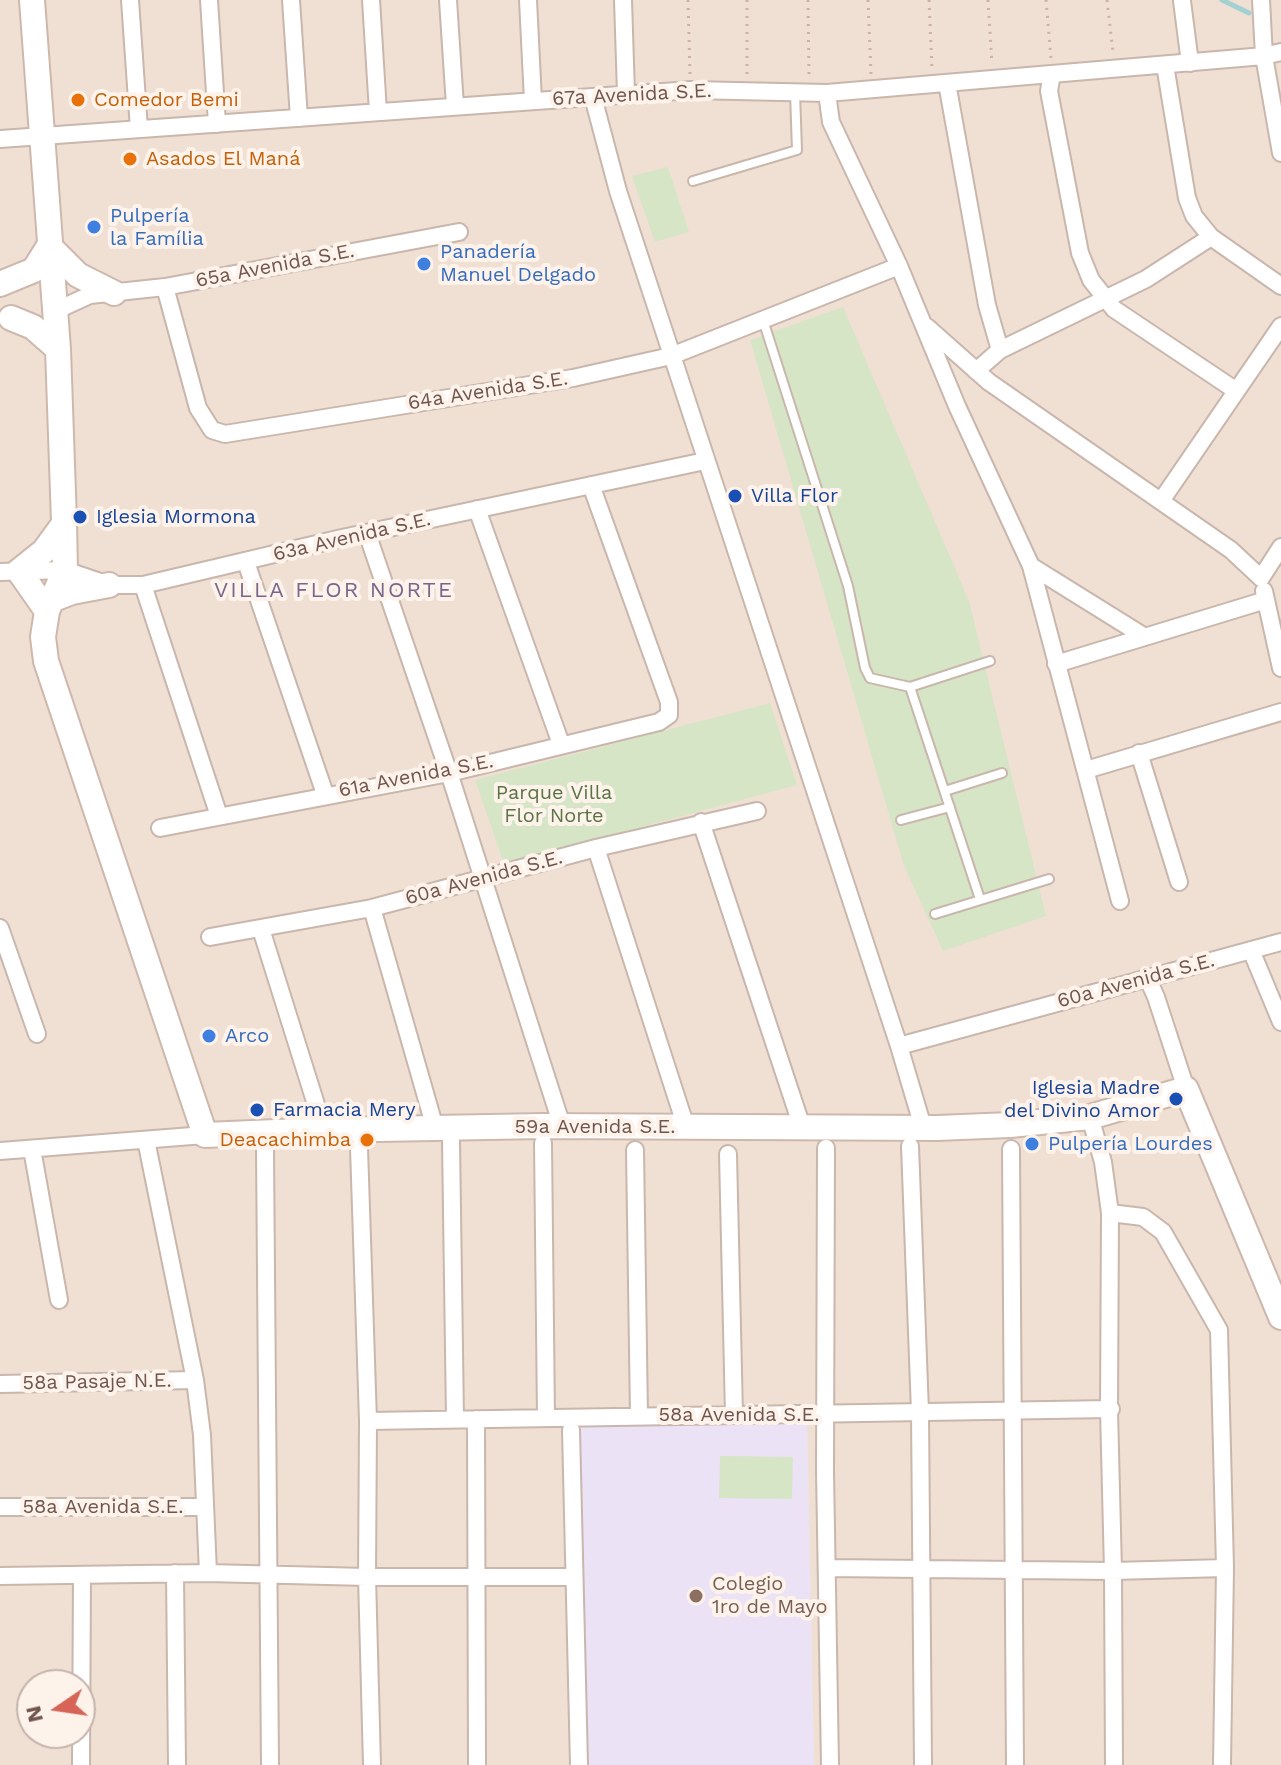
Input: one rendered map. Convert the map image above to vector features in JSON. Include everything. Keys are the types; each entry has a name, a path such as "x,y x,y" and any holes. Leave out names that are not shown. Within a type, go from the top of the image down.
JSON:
{"street":[{"path":"32,0 58,349 65,570 49,605 43,637 46,661 205,1135"},
{"path":"130,0 139,129"},
{"path":"209,0 217,124"},
{"path":"291,0 299,118"},
{"path":"371,0 378,112"},
{"path":"448,0 455,106"},
{"path":"528,0 533,101"},
{"path":"623,0 626,94"},
{"path":"1261,0 1273,54 1281,153"},
{"path":"1182,1 1190,63"},
{"name":"67a Avenida S.E.","path":"0,139 691,90 827,93 872,90 1273,54"},
{"path":"1165,65 1187,198 1194,216 1211,237 1281,286"},
{"path":"1052,74 1049,91 1080,253 1091,280 1114,309 1235,390"},
{"path":"940,84 987,305 1000,350"},
{"path":"827,93 831,122 899,266 957,406 1031,566 1120,901"},
{"path":"593,97 618,191 671,356 899,1046 916,1137 923,1765"},
{"path":"0,128 0,139"},
{"name":"65a Avenida S.E.","path":"55,311 102,294 165,287 459,232"},
{"path":"976,371 1000,350 1146,279 1211,237"},
{"path":"0,285 34,270 49,246"},
{"path":"49,246 102,294"},
{"name":"64a Avenida S.E.","path":"165,287 198,408 212,430 225,434 573,378 671,356 899,266"},
{"path":"0,285 54,286"},
{"name":"65a Avenida S.E.","path":"54,286 102,294"},
{"path":"5,318 55,311"},
{"path":"5,318 33,327 58,349"},
{"path":"924,324 1001,391 1231,550 1261,578 1266,600 1276,617 1281,668"},
{"path":"1161,501 1281,326"},
{"name":"63a Avenida S.E.","path":"9,572 65,570 109,585 143,585 367,533 705,461"},
{"name":"61a Avenida S.E.","path":"160,828 325,794 449,773 659,722 669,715 669,702 591,485"},
{"path":"477,509 561,744"},
{"path":"49,605 9,572 44,551 63,525"},
{"path":"367,533 484,879 562,1126"},
{"path":"1261,578 1281,547"},
{"path":"246,562 325,794"},
{"path":"1031,566 1145,637"},
{"path":"49,605 72,592 109,585"},
{"path":"143,585 219,816"},
{"path":"1056,664 1266,600"},
{"path":"1086,770 1281,712"},
{"path":"1139,753 1179,882"},
{"name":"60a Avenida S.E.","path":"210,937 372,908 596,848 757,811"},
{"path":"701,822 802,1127"},
{"path":"596,848 686,1127"},
{"path":"372,908 443,1135 455,1419"},
{"path":"0,928 37,1034"},
{"path":"261,929 324,1130"},
{"name":"60a Avenida S.E.","path":"899,1046 1281,942"},
{"path":"1251,950 1281,1022"},
{"path":"1147,977 1186,1089 1281,1317"},
{"name":"59a Avenida S.E.","path":"0,1151 205,1135 324,1130 443,1135 562,1126 802,1127 916,1137 1090,1117 1186,1089"},
{"path":"1090,1117 1103,1162 1110,1213 1114,1765"},
{"path":"146,1140 195,1380 202,1435 208,1573"},
{"path":"543,1143 546,1418"},
{"path":"359,1148 368,1421 367,1577 372,1765"},
{"path":"826,1148 830,1765"},
{"path":"32,1149 59,1300"},
{"path":"265,1149 270,1765"},
{"path":"1011,1149 1015,1765"},
{"path":"635,1150 639,1416"},
{"path":"728,1154 734,1415"},
{"path":"1110,1213 1143,1217 1163,1232 1219,1330 1225,1568 1222,1765"},
{"name":"58a Pasaje N.E.","path":"0,1384 195,1380"},
{"name":"58a Avenida S.E.","path":"368,1421 1111,1409"},
{"path":"476,1419 477,1765"},
{"path":"571,1430 579,1765"},
{"name":"58a Avenida S.E.","path":"0,1507 205,1507"},
{"path":"828,1568 1113,1571 1225,1568"},
{"path":"175,1573 177,1765"},
{"path":"0,1576 208,1573 574,1577"},
{"path":"81,1765 82,1575"}],"lane":[{"path":"693,181 797,150 802,92"},
{"path":"763,320 848,586 865,668 870,678 910,687 990,661"},
{"path":"910,687 980,899"},
{"path":"945,791 1002,773"},
{"path":"901,820 950,807"},
{"path":"935,914 1049,879"}],"path":[{"path":"688,0 691,90"},
{"path":"747,0 747,90"},
{"path":"802,92 808,0"},
{"path":"868,0 872,90"},
{"path":"929,0 940,84"},
{"path":"988,0 993,80"},
{"path":"1046,0 1052,74"},
{"path":"1107,0 1114,68"}],"shaded area":[{"path":"0,0 1281,0 1281,1765 0,1765"},
{"name":"Colegio 1ro de Mayo","path":"807,1419 814,1765 585,1765 578,1427"}],"green space":[{"path":"668,167 689,232 655,242 632,176"},
{"path":"843,307 969,601 1046,916 943,951 904,866 750,340"},
{"name":"Parque Villa Flor Norte","path":"770,703 797,785 504,864 475,780"},
{"path":"720,1456 793,1457 792,1499 719,1498"}],"waterway":[{"path":"1222,0 1249,13"}],"place":[{"name":"Comedor Bemi","path":"78,100"},
{"name":"Asados El Maná","path":"130,159"},
{"name":"Pulpería la Família","path":"94,227"},
{"name":"Panadería Manuel Delgado","path":"424,264"},
{"name":"Villa Flor","path":"735,496"},
{"name":"Iglesia Mormona","path":"80,517"},
{"name":"Arco","path":"209,1036"},
{"name":"Iglesia Madre del Divino Amor","path":"1176,1099"},
{"name":"Farmacia Mery","path":"257,1110"},
{"name":"Deacachimba","path":"367,1140"},
{"name":"Pulpería Lourdes","path":"1032,1144"},
{"name":"Colegio 1ro de Mayo","path":"696,1596"}],"district":[{"name":"VILLA FLOR NORTE","path":"334,591"}]}
